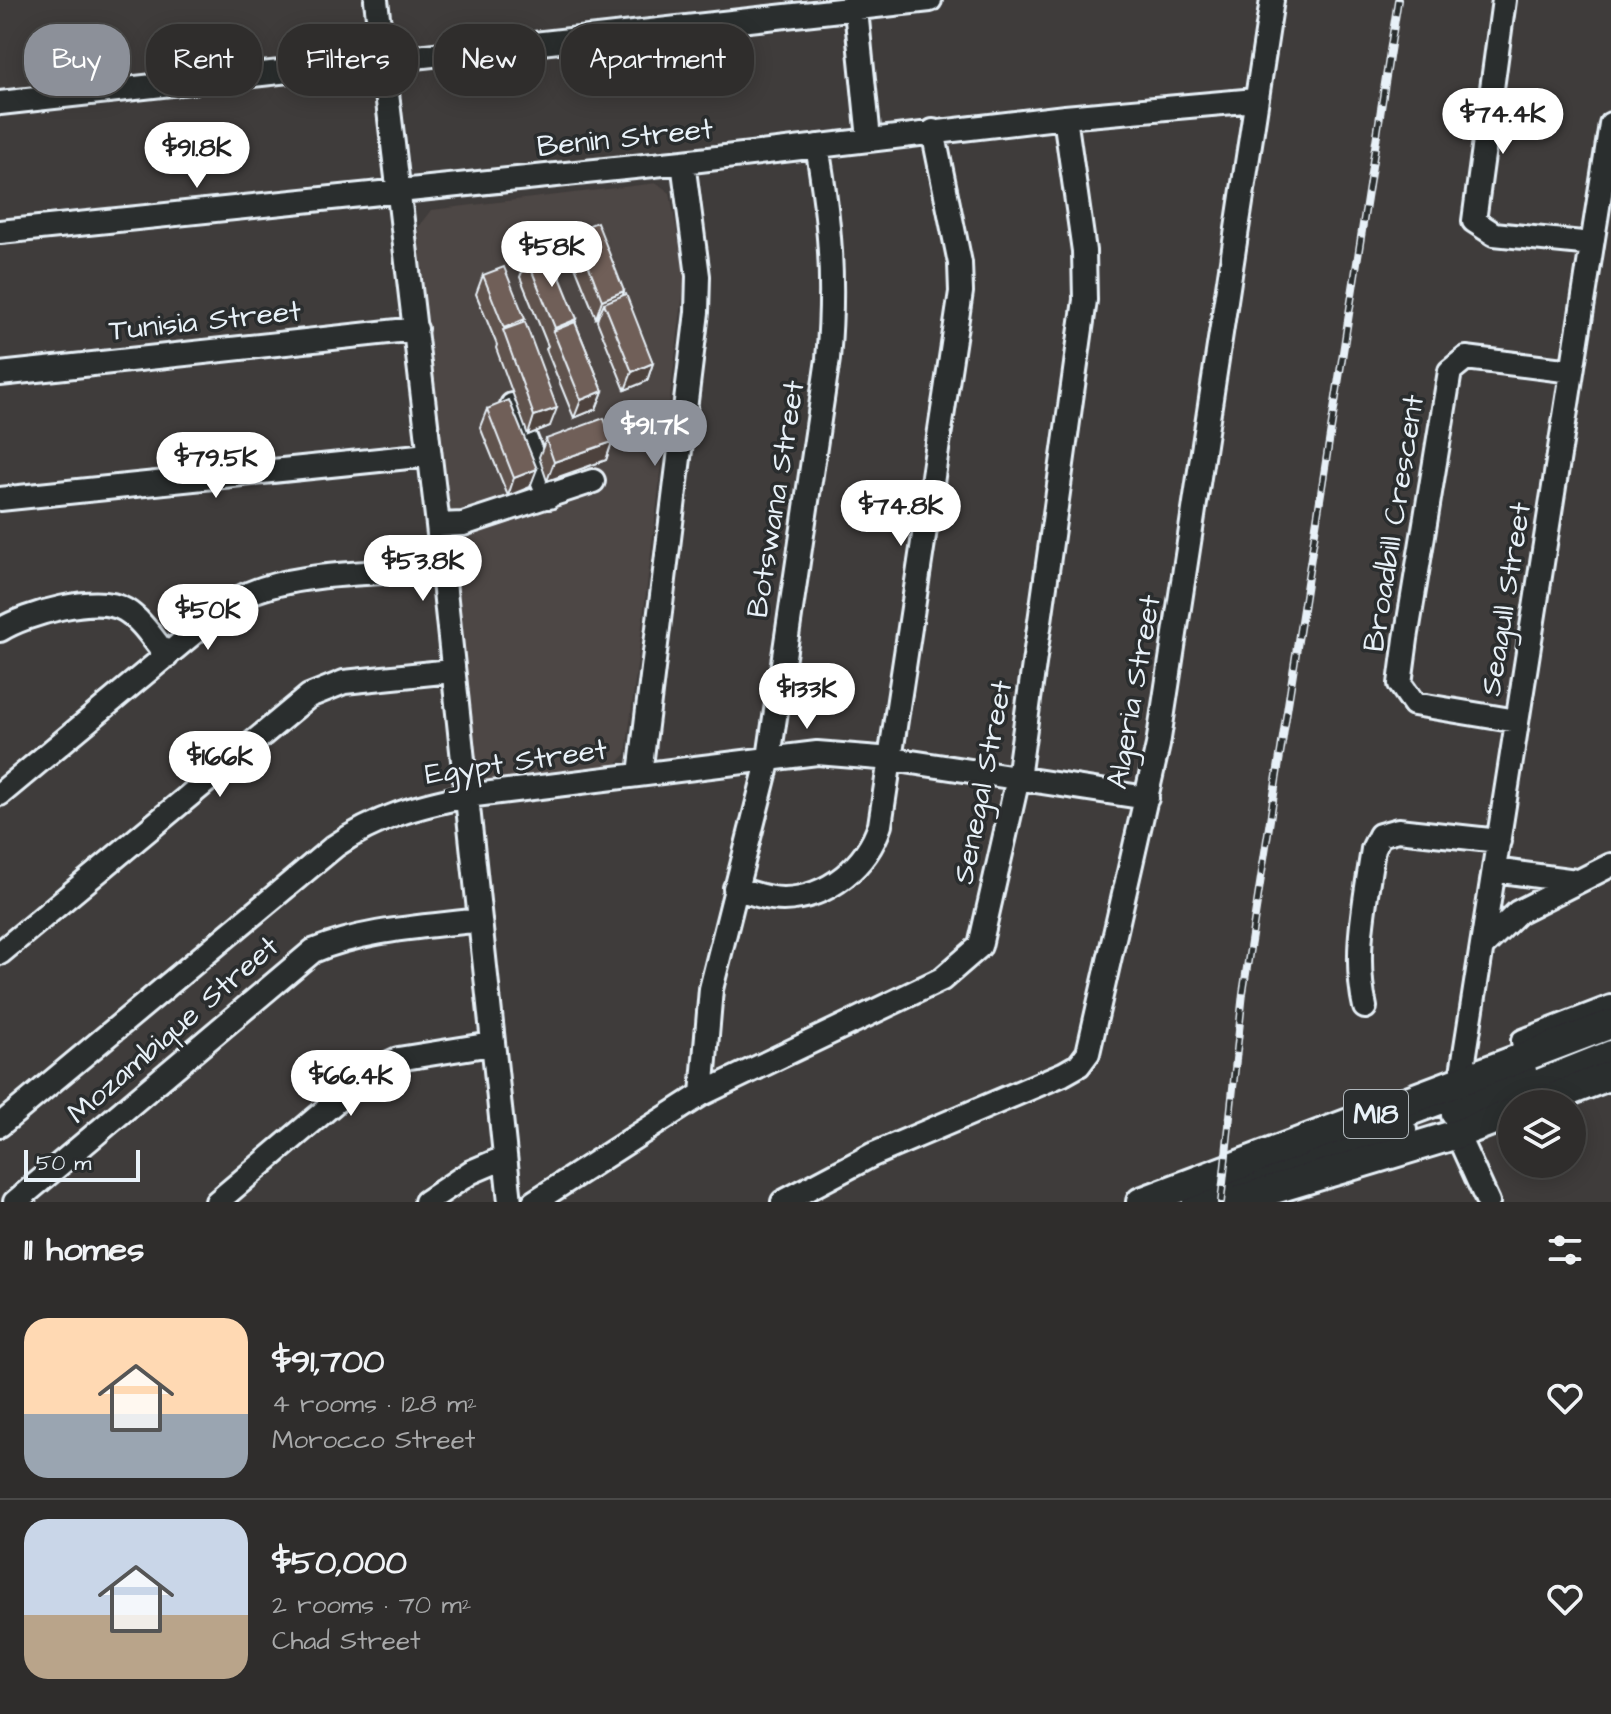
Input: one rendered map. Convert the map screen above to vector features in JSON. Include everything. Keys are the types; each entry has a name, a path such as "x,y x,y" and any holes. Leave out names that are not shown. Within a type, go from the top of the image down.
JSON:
{"main road":[{"name":"M18","path":"1231,1202 1459,1107 1611,1024"},
{"path":"1572,1090 1611,1075"},
{"name":"M18","path":"1141,1202 1459,1107 1498,1111"}],"street":[{"path":"376,0 378,24"},
{"path":"418,56 856,4 930,0"},
{"name":"Algeria Street","path":"783,1202 872,1155 1063,1074 1084,1059 1093,1038 1147,798 1172,665 1272,0"},
{"path":"1504,0 1474,221 1494,234 1592,244"},
{"path":"856,4 869,139"},
{"path":"0,103 278,72"},
{"path":"386,96 438,525 510,1202"},
{"name":"Benin Street","path":"0,232 398,193 1065,117 1256,100"},
{"name":"Senegal Street","path":"534,1202 702,1094 942,979 968,960 980,946 1018,778 1085,300 1084,251 1065,117"},
{"name":"Seagull Street","path":"1459,1107 1611,124"},
{"path":"735,888 767,897 797,897 852,872 875,842 892,759 962,279 933,131"},
{"name":"Botswana Street","path":"702,1094 711,989 769,758 832,306 832,241 817,146"},
{"path":"640,774 697,312 698,276 683,162"},
{"name":"Tunisia Street","path":"0,374 416,329"},
{"name":"Broadbill Crescent","path":"1517,721 1414,704 1400,684 1447,378 1453,365 1466,358 1572,371"},
{"path":"512,405 549,497"},
{"path":"0,499 428,455"},
{"path":"438,525 463,524 593,481"},
{"path":"0,794 227,605 265,585 441,569"},
{"path":"0,630 54,609 116,606 133,616 167,656"},
{"path":"0,953 309,696 344,682 452,671"},
{"name":"Egypt Street","path":"0,1125 335,846 387,815 467,796 817,753 892,759 1147,798"},
{"path":"1365,1007 1359,980 1359,944 1373,849 1380,835 1398,830 1499,841"},
{"path":"1484,945 1518,912 1611,865"},
{"path":"1494,870 1576,881"},
{"name":"Mozambique Street","path":"15,1202 313,951 340,940 369,934 480,920"},
{"path":"1523,1041 1611,1007"},
{"path":"1174,1202 1459,1107 1611,1035"},
{"path":"217,1202 372,1071 398,1059 492,1044"},
{"path":"1194,1202 1611,1052"},
{"path":"1459,1107 1488,1202"},
{"path":"426,1202 471,1172 504,1158"}],"shaded area":[{"path":"657,183 670,193 685,276 626,754 612,768 490,785 472,767 418,227 431,210"}],"building":[{"path":"597,222 624,291 602,300 575,231"},
{"path":"549,250 577,319 555,328 527,259"},
{"path":"504,267 525,319 504,328 483,275"},
{"path":"626,294 653,363 632,372 604,303"},
{"path":"525,322 557,408 534,416 503,330"},
{"path":"575,322 603,391 581,400 553,331"},
{"path":"509,400 537,469 514,478 487,409"},
{"path":"604,418 612,442 554,462 546,439"}],"railway":[{"path":"1221,1202 1243,993 1398,0"}]}
